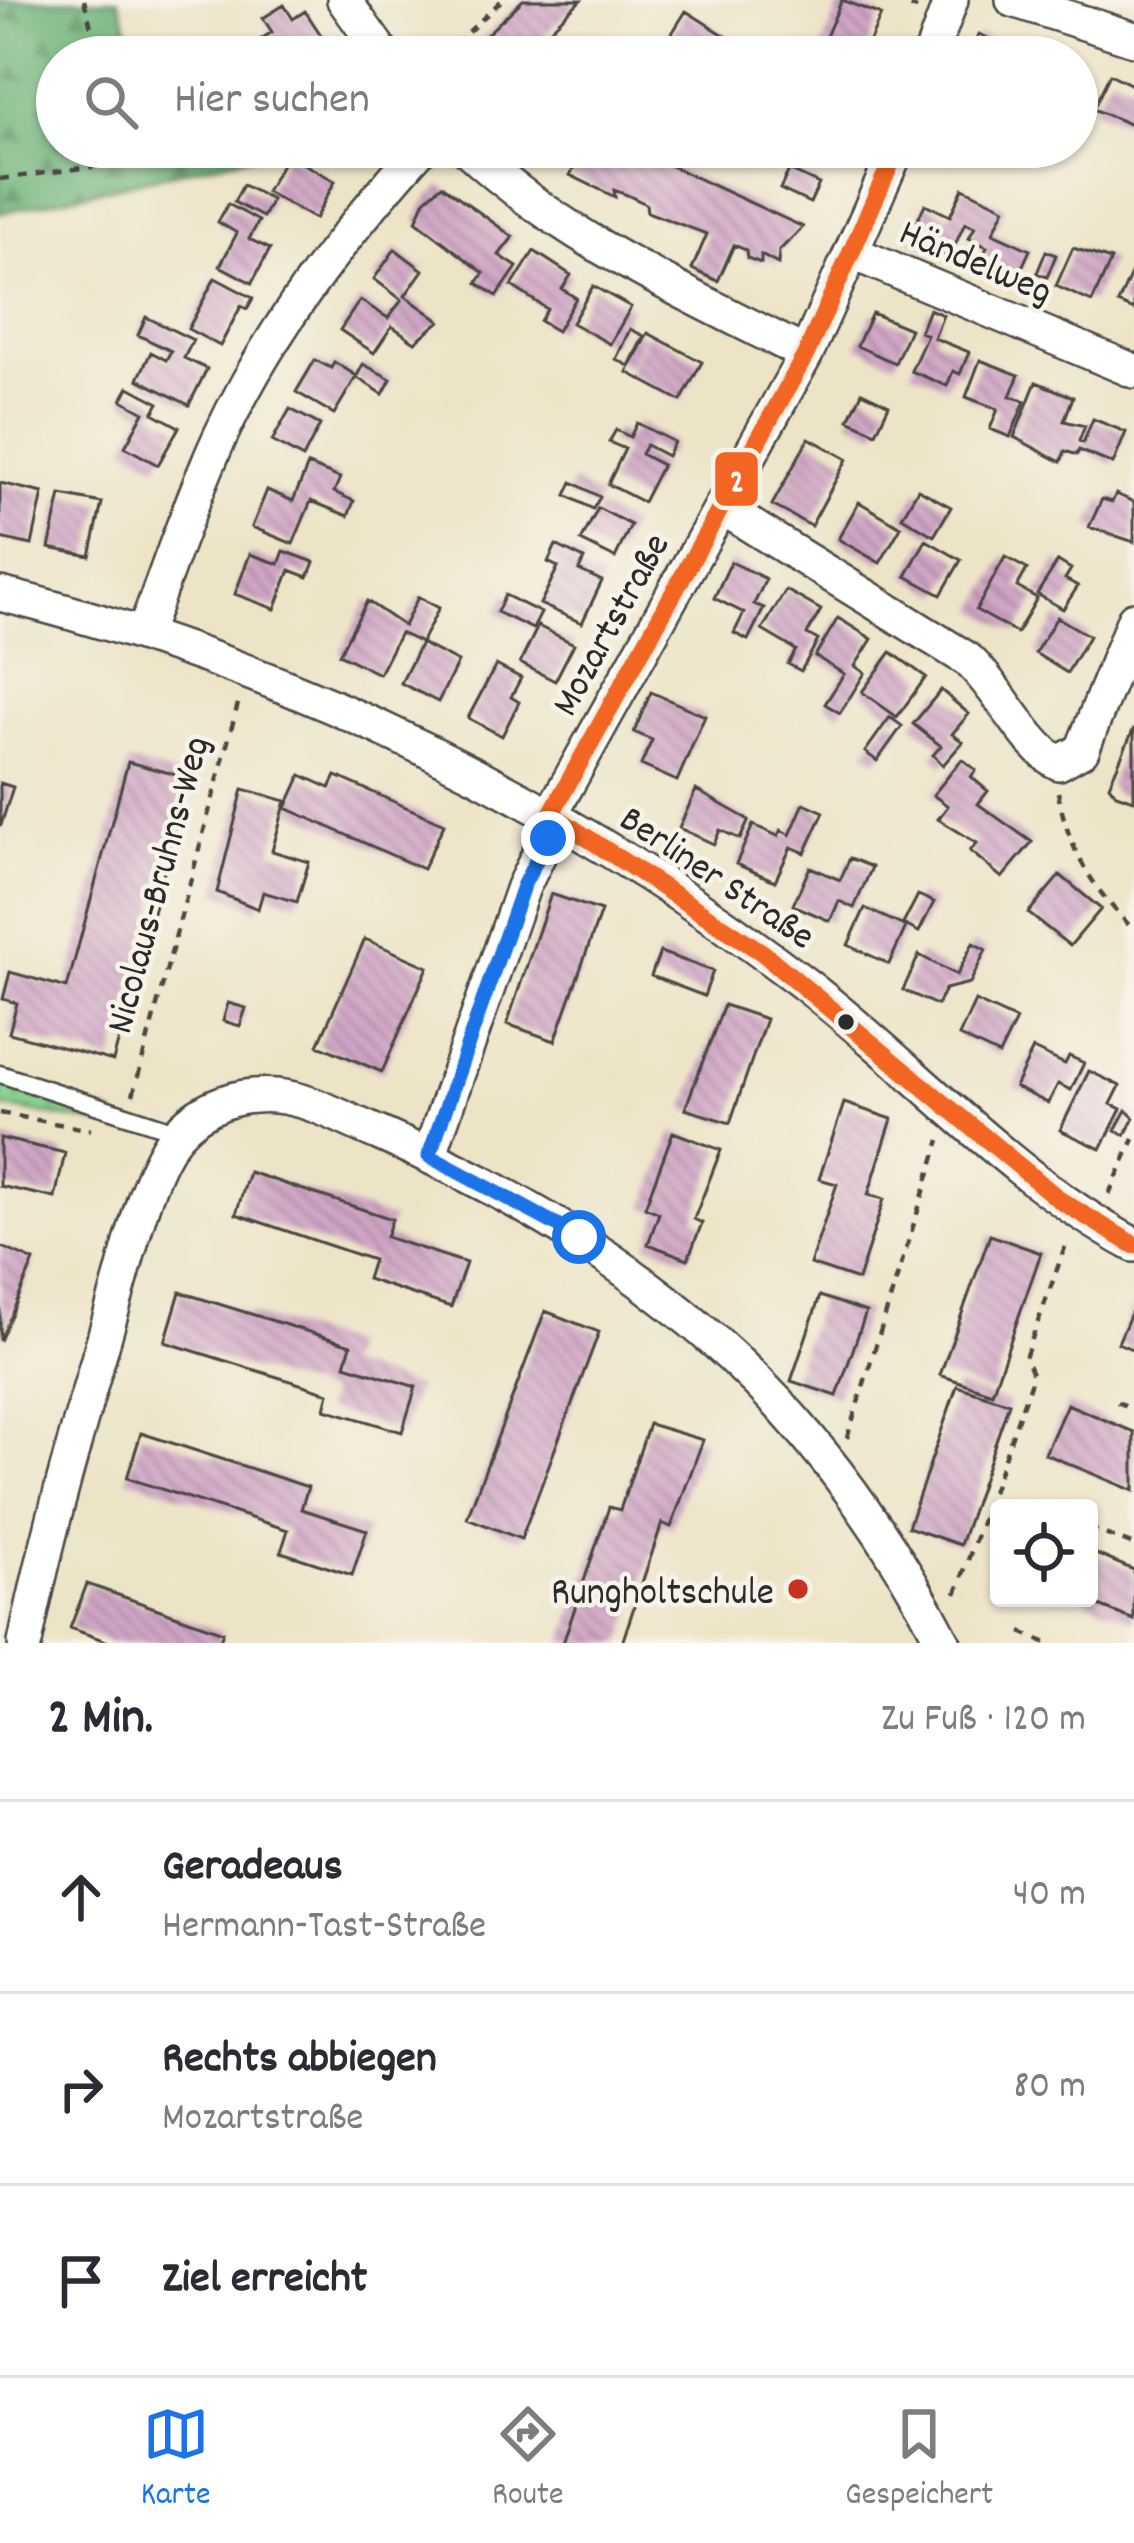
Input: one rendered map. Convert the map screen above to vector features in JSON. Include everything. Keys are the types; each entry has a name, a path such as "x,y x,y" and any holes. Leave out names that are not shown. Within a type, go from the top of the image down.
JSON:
{"street":[{"path":"344,0 370,36"},
{"path":"938,36 951,0"},
{"path":"1012,0 1134,39"},
{"path":"143,635 198,490 241,396 320,270 405,168"},
{"path":"488,168 586,238 806,355"},
{"name":"Mozartstraße","path":"429,1156 523,886 548,838 551,814 806,355 889,168"},
{"name":"Händelweg","path":"853,253 1134,371"},
{"path":"721,507 967,659 994,683 1059,760 1082,750 1134,619"},
{"name":"Berliner Straße","path":"0,594 143,635 248,672 399,737 551,814 763,952 1087,1232 1134,1245"},
{"path":"25,1643 46,1537 131,1245 166,1150 179,1132 216,1104 280,1096 429,1156 531,1207 632,1273 735,1361 836,1472 942,1640"}],"lane":[{"path":"0,1074 179,1132"}],"path":[{"path":"84,0 93,36"},
{"path":"464,36 502,0"},
{"path":"0,178 80,168"},
{"name":"Nicolaus-Bruhns-Weg","path":"128,1114 248,672"},
{"path":"1059,760 1065,834 1097,891 1134,930"},
{"path":"0,1113 104,1132"},
{"path":"836,1472 944,1129"},
{"path":"942,1640 1034,1376 1025,1358 1070,1233 1087,1232 1134,1139"},
{"path":"1118,1402 1134,1409"},
{"path":"1098,1531 1134,1545"},
{"path":"1021,1632 1047,1643"}],"green space":[{"path":"0,0 118,0 130,36 36,36 36,168 196,168 0,213"},
{"path":"0,1079 115,1115 113,1126 0,1106"}],"building":[{"path":"523,0 581,0 543,36 485,36"},
{"path":"842,0 881,15 872,36 826,36"},
{"path":"284,5 293,19 305,11 322,36 266,36 272,32 263,18"},
{"path":"686,11 726,36 670,36"},
{"path":"1110,74 1134,86 1134,126 1098,111 1098,99"},
{"path":"280,168 311,168 335,181 315,219 266,192"},
{"path":"574,168 675,168 803,227 779,251 778,264 761,255 761,263 747,258 746,250 734,245 718,281 692,269 707,234 647,212 646,204 627,195 614,190 615,197 570,175"},
{"path":"789,170 819,184 810,203 780,189"},
{"path":"243,185 272,200 263,217 234,202"},
{"path":"442,185 513,237 499,255 517,267 497,296 477,283 484,273 416,221 425,200"},
{"path":"963,188 1005,208 993,233 1030,250 1013,287 976,271 987,247 969,238 975,227 965,223 949,258 909,239 925,204 950,216"},
{"path":"228,204 259,221 249,239 270,249 252,283 220,266 237,233 218,222"},
{"path":"1073,248 1111,260 1092,302 1056,286"},
{"path":"395,249 423,270 405,296 440,321 415,342 392,326 374,353 340,330 360,300 388,318 402,300 374,279"},
{"path":"534,251 571,275 562,289 576,298 557,331 540,321 547,309 512,286"},
{"path":"1046,251 1056,255 1047,277 1037,273"},
{"path":"1134,267 1134,310 1118,303"},
{"path":"215,278 253,298 247,309 241,306 220,346 188,329"},
{"path":"593,286 631,307 610,344 572,323"},
{"path":"929,309 943,315 934,338 969,352 960,374 953,371 947,386 911,371 927,335 920,332"},
{"path":"872,313 910,329 895,363 857,346"},
{"path":"146,317 193,340 184,358 207,369 189,405 138,379 151,352 166,360 171,351 138,335"},
{"path":"630,329 644,336 629,366 616,359"},
{"path":"648,333 702,362 681,401 627,372"},
{"path":"315,360 331,368 334,362 357,376 363,364 391,379 383,394 356,377 334,414 296,392"},
{"path":"980,360 1019,375 1010,396 1025,401 1010,437 990,429 998,409 966,397"},
{"path":"1036,382 1073,397 1064,421 1085,426 1079,441 1083,443 1093,419 1126,432 1113,464 1079,450 1077,455 1065,451 1061,462 1014,437"},
{"path":"129,387 159,403 153,413 179,427 158,465 125,447 144,412 122,400"},
{"path":"862,392 889,405 876,433 849,420"},
{"path":"290,409 320,425 303,458 272,441"},
{"path":"637,423 674,442 667,456 646,445 641,454 662,465 643,502 608,484 625,449 609,442 616,430 630,437"},
{"path":"809,438 847,459 811,526 772,505"},
{"path":"308,465 340,478 334,492 354,501 348,516 311,501 293,544 252,527 267,490 293,501"},
{"path":"572,482 600,497 593,509 566,495"},
{"path":"0,483 43,493 32,545 0,538"},
{"path":"918,489 951,507 934,536 902,517"},
{"path":"1116,494 1134,502 1134,542 1089,527 1102,499 1112,502"},
{"path":"61,495 102,503 90,556 49,548"},
{"path":"859,502 901,527 880,563 838,539"},
{"path":"598,508 631,525 615,558 581,541"},
{"path":"926,540 961,560 941,595 906,576"},
{"path":"556,545 584,559 579,570 602,581 582,623 540,604 558,567 548,562"},
{"path":"284,551 314,562 308,577 290,570 275,609 235,594 250,554 279,564"},
{"path":"1005,557 1027,569 1017,587 1037,598 1017,633 976,610"},
{"path":"1058,561 1071,569 1065,579 1078,586 1063,609 1037,594"},
{"path":"731,562 766,579 754,604 764,608 748,640 734,633 744,613 714,598"},
{"path":"786,590 821,610 807,634 818,640 801,671 788,664 796,650 762,630"},
{"path":"505,595 541,613 533,629 497,612"},
{"path":"418,597 439,608 421,643 400,633 379,674 339,654 367,601 404,626"},
{"path":"1057,617 1089,636 1067,673 1035,653"},
{"path":"838,618 872,639 855,666 865,673 840,713 825,704 844,674 815,656"},
{"path":"538,626 574,644 555,681 520,663"},
{"path":"421,643 458,662 438,702 401,683"},
{"path":"891,652 926,677 897,717 862,692"},
{"path":"496,665 521,678 511,697 519,702 502,736 468,718"},
{"path":"941,690 969,714 952,734 963,742 943,765 933,755 941,746 913,724"},
{"path":"651,692 705,716 677,781 641,765 652,740 634,732"},
{"path":"890,717 902,726 877,761 865,752"},
{"path":"1134,728 1134,800 1116,794 1109,785"},
{"path":"962,759 976,770 971,777 988,791 978,804 1032,842 1002,878 970,851 977,843 938,819 948,806 933,795"},
{"path":"128,762 189,778 113,1061 9,1033 17,1003 3,999 10,972 67,988"},
{"path":"301,775 330,788 336,776 444,824 423,869 286,808"},
{"path":"0,783 13,787 1,825 0,825"},
{"path":"243,789 286,801 272,851 309,862 297,902 263,892 258,909 217,892"},
{"path":"696,790 749,820 740,839 720,830 714,844 679,828"},
{"path":"804,803 824,812 805,853 791,847 775,881 736,864 753,825 778,836 781,830 790,835"},
{"path":"850,858 872,867 854,908 839,901 830,921 793,905 810,867 840,880"},
{"path":"1060,875 1101,909 1070,946 1028,913"},
{"path":"551,894 601,911 555,1041 507,1024"},
{"path":"918,895 934,902 919,932 903,924"},
{"path":"865,908 906,927 889,964 848,945"},
{"path":"365,939 428,967 382,1072 318,1045"},
{"path":"973,943 986,950 970,983 945,989 937,1005 903,990 919,955 957,975"},
{"path":"660,952 713,971 704,996 651,976"},
{"path":"975,1001 1016,1020 999,1055 959,1036"},
{"path":"228,1003 246,1008 240,1026 223,1021"},
{"path":"724,1005 766,1019 730,1123 685,1109"},
{"path":"1033,1049 1065,1064 1069,1056 1084,1063 1071,1090 1058,1084 1048,1103 1015,1087"},
{"path":"1089,1071 1120,1086 1111,1104 1121,1109 1101,1149 1060,1130"},
{"path":"844,1103 892,1119 868,1195 884,1199 858,1280 810,1264 837,1184 819,1179"},
{"path":"1126,1110 1134,1118 1125,1135 1115,1130"},
{"path":"673,1132 721,1150 694,1219 702,1223 688,1259 648,1244 659,1213 645,1207"},
{"path":"0,1138 65,1153 55,1198 0,1186"},
{"path":"249,1172 392,1219 386,1237 466,1263 451,1307 367,1279 373,1260 236,1214"},
{"path":"990,1235 1041,1253 992,1393 940,1375"},
{"path":"0,1246 34,1261 0,1341"},
{"path":"180,1292 351,1345 345,1365 416,1387 402,1432 325,1409 329,1393 165,1342"},
{"path":"820,1296 866,1312 837,1396 791,1381"},
{"path":"1134,1306 1134,1350 1118,1343"},
{"path":"545,1311 599,1332 521,1539 467,1518"},
{"path":"957,1386 1009,1403 960,1545 908,1527"},
{"path":"1067,1404 1134,1432 1134,1491 1045,1454"},
{"path":"649,1424 703,1440 671,1527 662,1523 622,1643 563,1643 609,1507 620,1510"},
{"path":"141,1433 308,1487 301,1509 367,1530 352,1575 281,1552 288,1530 127,1478"},
{"path":"1098,1555 1134,1570 1134,1620 1098,1606"},
{"path":"87,1584 223,1632 219,1643 111,1643 70,1628"}],"transit line":[{"name":"2","path":"889,168 806,354 551,814 763,953 1061,1201 1134,1245"}],"place":[{"name":"Rungholtschule","path":"798,1589"}],"route":[{"path":"548,838 523,886 429,1156 579,1237"}]}
